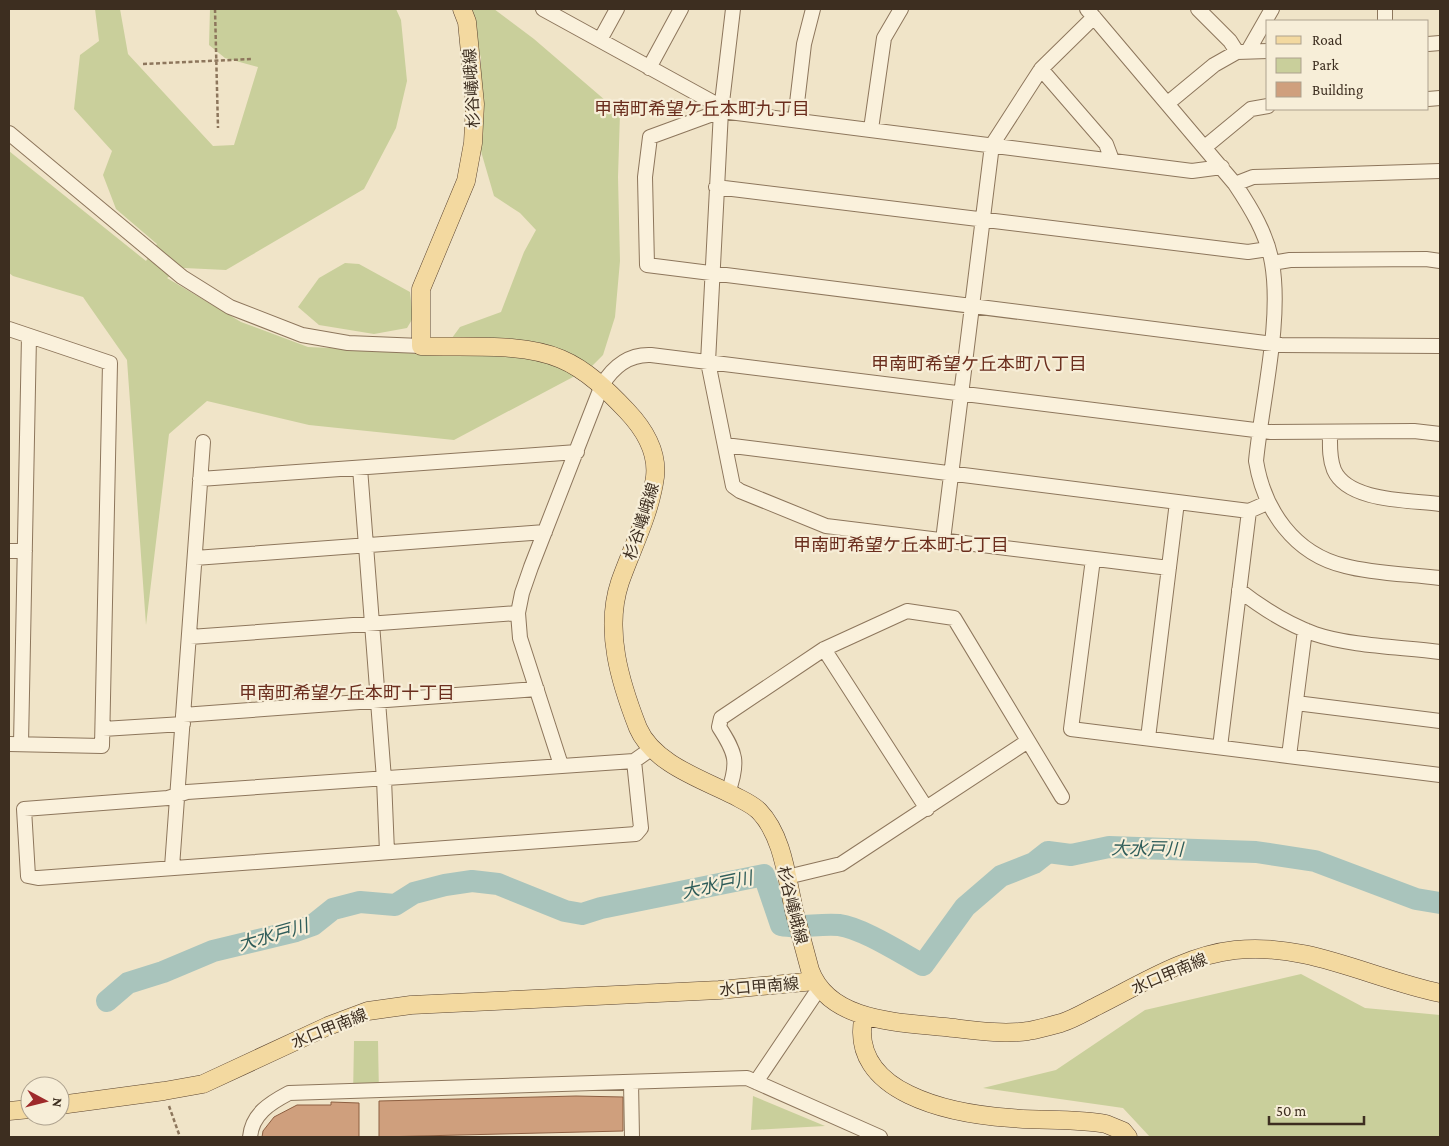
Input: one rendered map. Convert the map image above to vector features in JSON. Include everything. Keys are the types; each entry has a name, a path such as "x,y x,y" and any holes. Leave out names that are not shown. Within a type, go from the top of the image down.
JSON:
{"main road":[{"name":"杉谷嶬峨線","path":"462,9 467,22 474,94 473,144 466,181 421,289 421,346 486,348 543,353 562,359 602,386 639,425 651,444 655,476 648,507 620,584 614,608 613,638 629,700 639,730 651,749 693,775 758,810 768,822 787,877 798,927 818,984"},
{"name":"水口甲南線","path":"70,1104 203,1084 328,1026 368,1011 411,1005 818,984 833,1000 864,1015 896,1022 987,1032 1027,1031 1063,1022 1192,961 1233,950 1268,948 1319,956 1420,989 1440,993"},
{"path":"864,1015 860,1032 862,1047 876,1071 898,1089 926,1101 984,1116 1106,1124 1123,1131 1128,1137"}],"street":[{"path":"600,40 617,9"},
{"path":"649,68 681,9"},
{"path":"795,120 804,44 813,9"},
{"path":"871,129 884,38 901,9"},
{"path":"1198,9 1243,52"},
{"path":"1243,52 1272,9"},
{"path":"548,10 716,104 721,111"},
{"path":"732,10 721,111 708,362 733,486 740,491 826,526 1169,568"},
{"path":"943,540 992,145 1042,69 1090,13 1168,102 1235,184 1252,211 1270,256 1274,309 1256,461 1267,503 1294,538 1317,556 1344,566 1440,578"},
{"path":"1168,102 1214,65 1243,52 1266,51"},
{"path":"1042,69 1106,144 1112,160"},
{"path":"1205,147 1252,109 1266,106"},
{"path":"1222,167 1192,170 721,111 650,136 645,177 647,266 1271,344 1440,346"},
{"path":"9,134 182,277 230,307 302,335 348,343 421,346"},
{"path":"1235,184 1253,177 1440,170"},
{"path":"716,187 1248,252 1290,260 1426,258 1440,261"},
{"path":"9,329 110,363 102,746 15,744 25,551 29,336"},
{"path":"561,765 520,638 518,613 522,593 602,386 615,368 632,358 644,354 1259,430 1330,432 1414,431 1440,434"},
{"path":"1330,432 1331,458 1334,469 1338,477 1350,488 1363,494 1440,504"},
{"path":"172,867 203,442"},
{"path":"725,444 1249,511 1267,503"},
{"path":"200,479 577,452"},
{"path":"360,468 384,779 387,852"},
{"path":"1148,738 1177,502"},
{"path":"1220,747 1249,511"},
{"path":"195,558 545,532"},
{"path":"9,550 25,551"},
{"path":"1093,559 1071,729 1440,774"},
{"path":"1239,590 1273,614 1305,630 1334,639 1440,652"},
{"path":"728,793 734,775 735,760 733,748 720,726 721,718 824,649 907,611 954,618 1062,796"},
{"path":"190,637 518,613"},
{"path":"1289,756 1305,630"},
{"path":"824,649 927,809"},
{"path":"103,729 183,719 537,690"},
{"path":"1296,703 1440,721"},
{"path":"787,877 841,864 927,809 1028,740"},
{"path":"634,761 640,828 636,834 38,878 28,876 24,809 168,798 187,792 634,761 651,749"},
{"path":"756,1082 818,984"},
{"path":"250,1137 251,1127 259,1114 268,1105 289,1094 747,1078 880,1137"},
{"path":"631,1082 632,1137"}],"path":[{"path":"215,9 218,128"},
{"path":"143,64 215,59 252,59"},
{"path":"164,1091 180,1137"}],"green space":[{"path":"95,9 120,9 128,54 213,146 234,145 258,67 225,58 209,45 210,9 396,9 401,20 407,81 396,128 364,189 226,270 184,268 167,278 241,322 308,347 441,353 460,327 501,312 524,252 536,230 520,213 494,196 480,148 481,58 468,9 494,9 534,39 620,113 618,177 620,261 615,317 603,355 590,368 454,440 309,425 207,401 169,434 146,625 127,360 83,297 13,276 9,273 9,151 146,261 157,244 116,209 103,175 112,151 74,109 80,55 99,41"},
{"path":"345,263 359,264 410,292 413,318 407,328 374,334 319,325 298,307 319,278"},
{"path":"1301,974 1365,1008 1440,1015 1440,1137 1150,1137 1123,1108 983,1088 1056,1070 1145,1010"},
{"path":"354,1041 378,1041 379,1095 353,1096"},
{"path":"753,1096 825,1126 751,1130"}],"building":[{"path":"576,1096 623,1097 623,1131 379,1137 379,1101"},
{"path":"331,1102 359,1103 359,1137 262,1137 263,1131 274,1117 297,1105 331,1105"}],"waterway":[{"name":"大水戸川","path":"107,1001 128,983 163,972 213,951 296,931 313,925 333,909 360,902 395,905 414,893 445,885 472,881 498,884 565,911 582,914 601,908 764,875 781,925 839,925 848,927 881,942 923,965 965,907 1001,876 1034,863 1048,852 1071,855 1109,847 1256,852 1315,861 1416,899 1440,903"}],"district":[{"name":"甲南町希望ケ丘本町九丁目","path":"702,109"},
{"name":"甲南町希望ケ丘本町八丁目","path":"979,364"},
{"name":"甲南町希望ケ丘本町七丁目","path":"901,545"},
{"name":"甲南町希望ケ丘本町十丁目","path":"347,693"}]}
